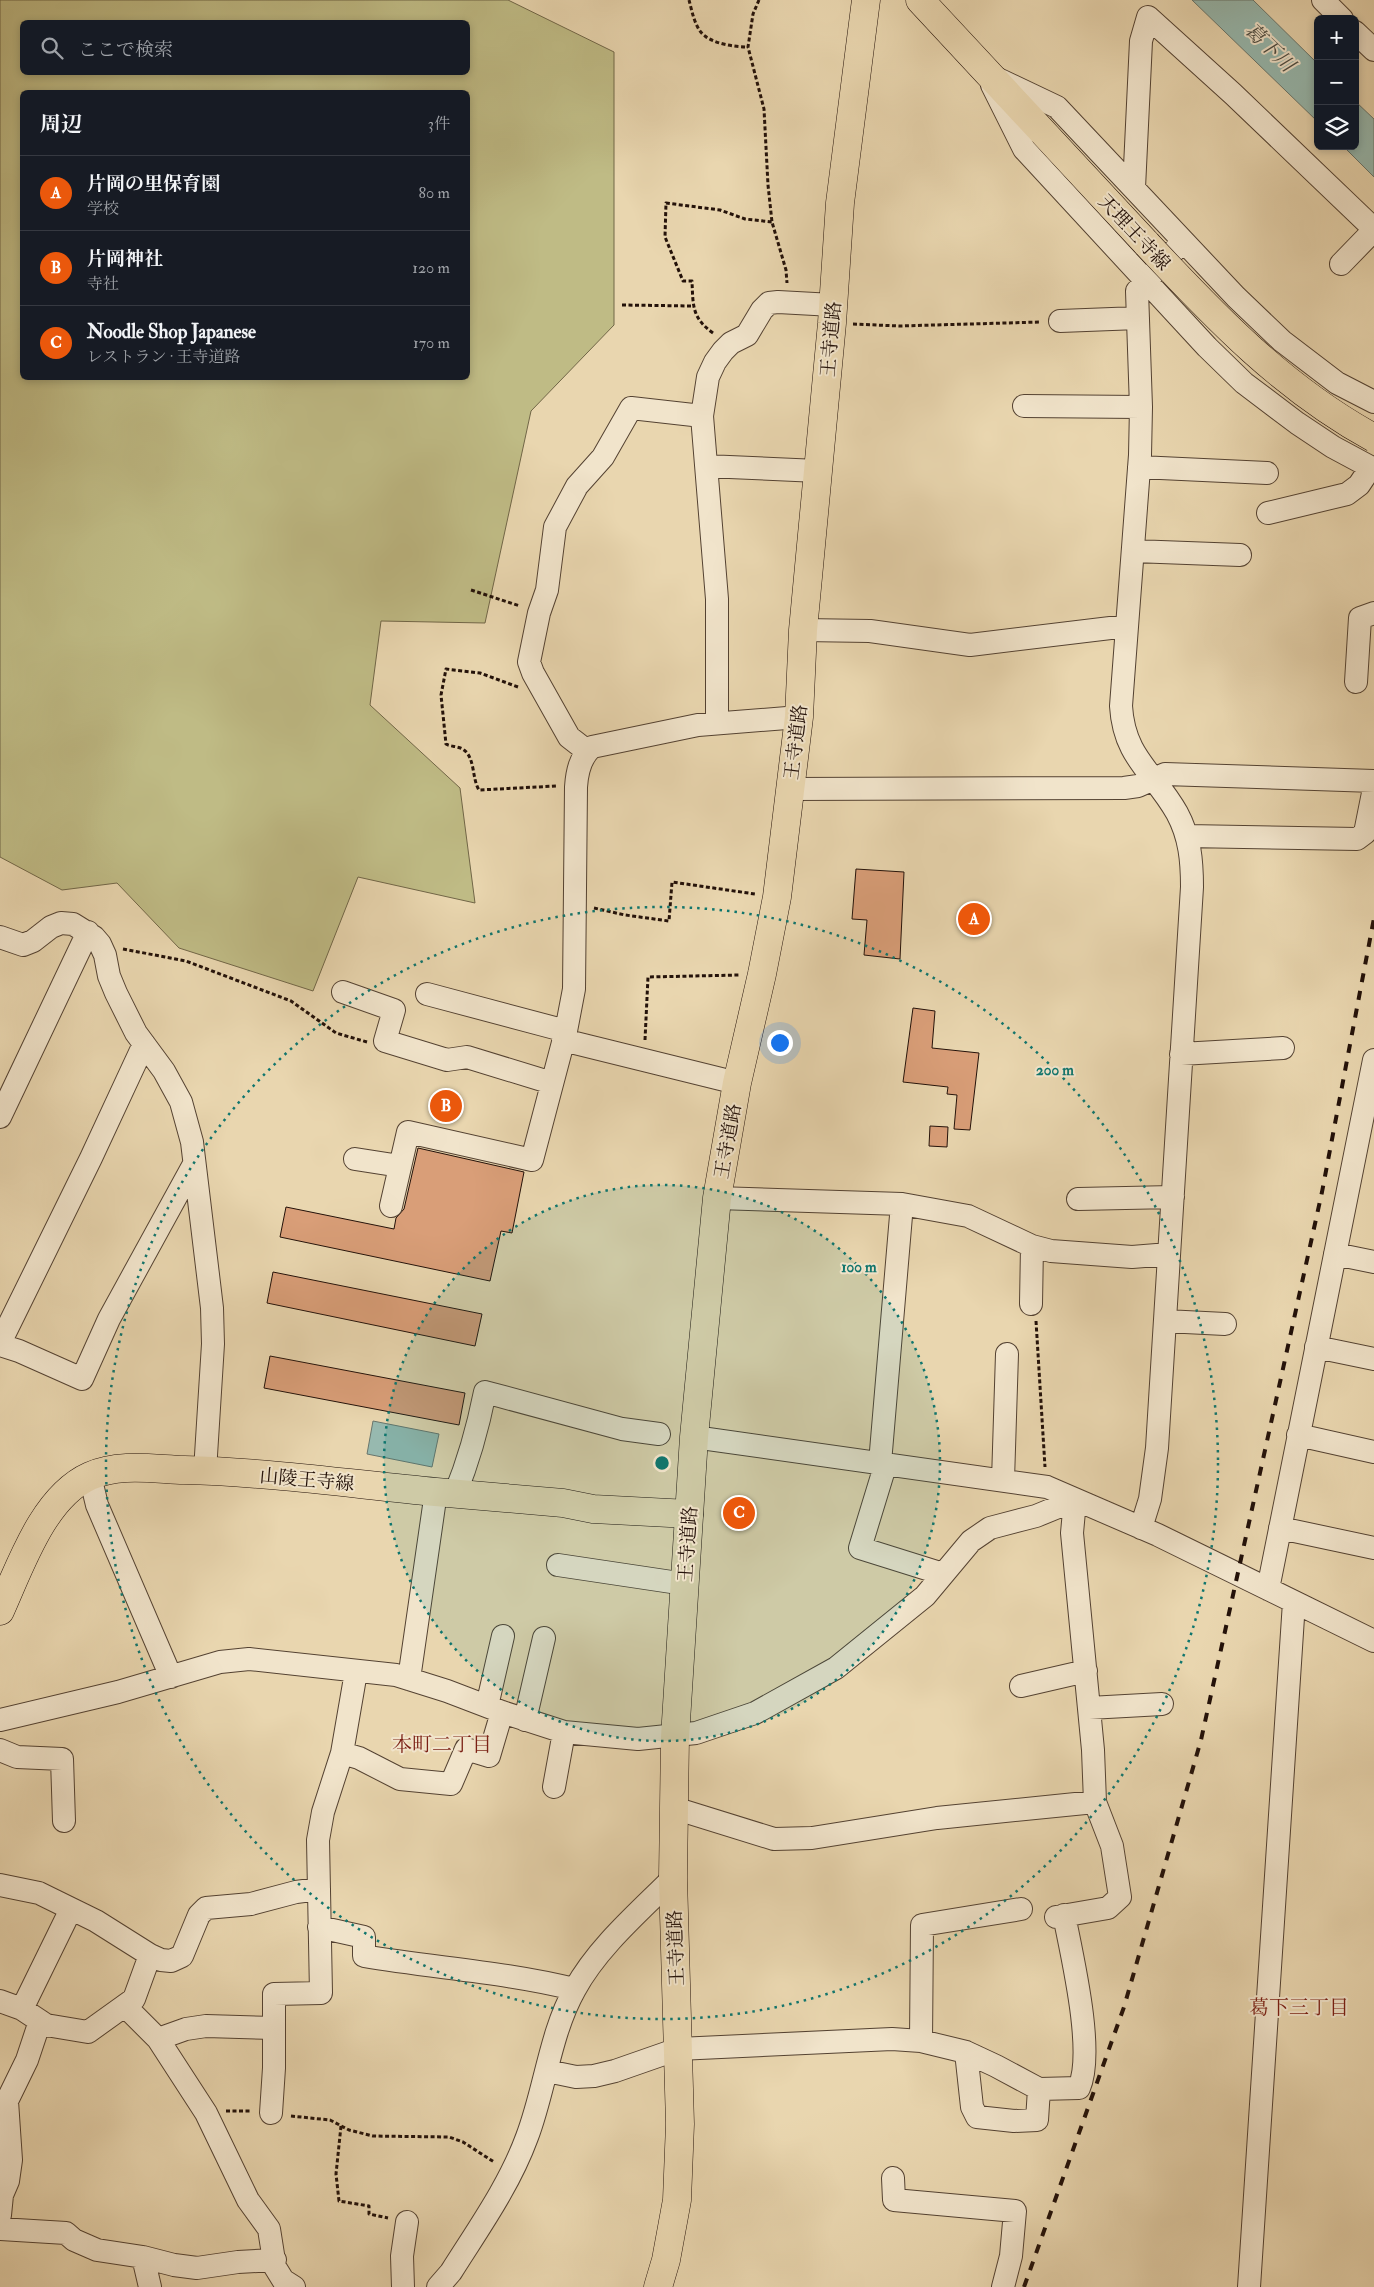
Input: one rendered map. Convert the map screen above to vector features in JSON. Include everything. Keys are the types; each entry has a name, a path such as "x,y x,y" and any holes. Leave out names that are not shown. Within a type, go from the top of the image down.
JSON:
{"main road":[{"name":"王寺道路","path":"658,2287 666,2260 676,2200 680,2124 673,1878 675,1737 694,1437 717,1198 737,1082 762,974 777,897 799,717 804,630 833,314 840,203 866,0"},
{"name":"天理王寺線","path":"920,0 1202,303 1268,366 1317,404 1374,438"},
{"name":"山陵王寺線","path":"0,1611 36,1533 50,1512 65,1494 90,1476 108,1470 124,1468 205,1470 310,1478 445,1493 563,1503 594,1509 689,1514"}],"street":[{"path":"1323,0 1338,15"},
{"path":"1134,188 1141,41 1148,17 1255,115 1374,230 1341,264"},
{"path":"1359,36 1374,50"},
{"path":"986,73 1057,107 1183,241 1282,341 1338,384 1374,402"},
{"path":"986,73 1024,149 1207,347 1244,383 1333,447 1372,468 1359,485 1347,494 1268,513"},
{"path":"1141,1528 1150,1499 1154,1475 1182,1054 1192,860 1187,836 1177,814 1128,744 1122,723 1121,706 1140,467 1141,407 1137,291 1183,241"},
{"path":"717,722 717,599 702,416 708,377 714,362 731,343 747,335 769,303 788,302 833,314"},
{"path":"1060,321 1138,318"},
{"path":"1024,406 1141,407"},
{"path":"587,751 569,737 532,673 529,662 539,613 547,590 555,527 577,486 603,457 631,408 702,416"},
{"path":"706,466 818,471"},
{"path":"1140,467 1267,472"},
{"path":"1134,551 1240,554"},
{"path":"1356,682 1360,618 1374,613"},
{"path":"804,630 870,631 970,646 1127,626"},
{"path":"391,1206 408,1132 532,1160 574,989 576,787 580,762 587,751 592,747 717,722 799,717"},
{"path":"789,789 1124,788 1138,786 1165,774 1374,781"},
{"path":"1187,836 1357,839 1365,833 1374,788"},
{"path":"0,937 23,945 33,941 50,926 61,923 73,924 94,938 116,993 144,1044 164,1071 181,1102 192,1142 212,1308 213,1344 205,1470"},
{"path":"0,1116 94,938"},
{"path":"343,992 394,1010 385,1041 447,1060 467,1057 552,1083"},
{"path":"427,994 645,1060 737,1082"},
{"path":"144,1044 91,1158 0,1344 82,1379 109,1319 194,1164"},
{"path":"1182,1054 1284,1048"},
{"path":"1268,1589 1335,1254 1365,1158 1374,1063"},
{"path":"355,1159 400,1166"},
{"path":"1078,1199 1173,1197"},
{"path":"717,1198 902,1204 968,1216 1032,1246 1051,1251 1132,1257 1169,1254"},
{"path":"902,1204 883,1463 860,1548 943,1574"},
{"path":"1031,1304 1032,1246"},
{"path":"1335,1254 1374,1262"},
{"path":"1165,1321 1225,1324"},
{"path":"1316,1347 1374,1359"},
{"path":"1003,1480 1007,1354"},
{"path":"409,1679 445,1493 470,1456 479,1425 485,1392 622,1429 659,1434"},
{"path":"1298,1435 1374,1452"},
{"path":"694,1437 1047,1487 1141,1528 1374,1641"},
{"path":"90,1476 98,1505 171,1677"},
{"path":"0,1720 118,1692 220,1662 249,1658 409,1679 564,1732 638,1739 696,1734 755,1713 796,1692 836,1668 925,1596 971,1541 990,1528 1036,1516 1075,1500"},
{"path":"547,2071 576,2077 594,2076 615,2071 678,2049 892,2040 921,2041 966,2052 1039,2089 1079,2088 1085,2076 1083,2029 1060,1916 1108,1908 1120,1897 1112,1846 1095,1802 1086,1671 1072,1533 1075,1500"},
{"path":"1280,1528 1374,1548"},
{"path":"558,1565 685,1584"},
{"path":"1250,2287 1294,1602"},
{"path":"342,1752 359,1758 400,1779 452,1784 466,1748 489,1756 504,1636"},
{"path":"525,1720 544,1638"},
{"path":"1021,1686 1086,1671"},
{"path":"271,2113 274,1994 321,1993 318,1840 323,1812 342,1752 356,1672"},
{"path":"1089,1708 1162,1704"},
{"path":"554,1787 564,1732"},
{"path":"0,1750 17,1757 62,1759 64,1821"},
{"path":"674,1808 774,1839 812,1838 937,1818 1095,1802"},
{"path":"438,2287 451,2272 512,2173 528,2136 564,2013 574,1989 592,1962 673,1878"},
{"path":"0,1885 39,1893 96,1921 150,1955 161,1960 171,1961 182,1956 199,1915 206,1908 251,1904 296,1892 319,1889"},
{"path":"0,2215 2,2195 8,2181 5,2147 7,2101 27,2060 31,2015 71,1909"},
{"path":"921,2041 922,1925 1021,1909"},
{"path":"320,1927 364,1937 364,1956 421,1966 489,1974 574,1989"},
{"path":"0,2000 31,2015 46,2025 88,2032 134,1999 150,1955"},
{"path":"125,2006 158,2039 206,2112 248,2200 269,2229 275,2267 283,2280 294,2287"},
{"path":"158,2039 186,2029 206,2026 274,2028"},
{"path":"966,2052 972,2107 977,2117 1014,2121 1037,2120 1039,2089"},
{"path":"893,2178 894,2200 1014,2211 1012,2256 1003,2287"},
{"path":"403,2287 402,2256 407,2222"},
{"path":"0,2229 66,2233 74,2240 97,2250 197,2268 238,2262 275,2260"},
{"path":"143,2257 150,2287"}],"path":[{"path":"689,0 698,26 705,36 736,47 748,47"},
{"path":"759,0 753,14 748,47 764,110 772,222 786,270 788,302"},
{"path":"731,343 712,332 698,320 693,306 692,282 684,281 665,237 666,203 720,210 745,219 772,222"},
{"path":"622,305 693,306"},
{"path":"833,314 899,326 1060,321"},
{"path":"471,590 539,613"},
{"path":"551,704 508,682 480,673 446,669 440,695 443,736 446,744 451,747 463,748 468,753 475,783 479,790 576,787"},
{"path":"576,904 625,916 669,921 672,882 777,897"},
{"path":"94,938 186,961 291,1001 336,1033 366,1042 385,1041"},
{"path":"645,1060 648,977 762,974"},
{"path":"1031,1304 1036,1318 1047,1487"},
{"path":"206,2112 218,2110 271,2113 330,2120 358,2133 374,2136 449,2137 463,2142 512,2173"},
{"path":"341,2126 336,2174 339,2201 369,2206 369,2214 407,2222"}],"shaded area":[{"path":"0,0 508,0 614,52 614,325 531,411 485,623 381,621 370,705 460,788 475,903 358,877 313,991 179,948 117,883 62,890 0,857"}],"water":[{"name":"葛下川","path":"1192,0 1253,0 1314,60 1314,118"},
{"path":"1359,105 1374,119 1374,177 1347,150 1359,150"},
{"path":"373,1421 439,1434 432,1467 367,1454"}],"building":[{"path":"856,869 904,872 900,959 864,955 867,920 852,919"},
{"path":"913,1008 935,1011 932,1048 979,1053 970,1130 954,1129 957,1095 947,1094 948,1087 903,1082"},
{"path":"930,1126 948,1127 947,1147 929,1146"},
{"path":"418,1148 524,1172 512,1233 501,1231 490,1281 280,1237 286,1207 394,1229 396,1218 404,1209"},
{"path":"273,1272 482,1314 475,1346 267,1303"},
{"path":"270,1356 465,1393 459,1425 264,1388"}],"railway":[{"path":"1024,2287 1124,2007 1201,1740 1322,1192 1374,918"}],"place":[{"name":"片岡の里保育園","path":"974,919"},
{"name":"片岡神社","path":"446,1106"},
{"name":"Noodle Shop Japanese","path":"739,1513"}],"district":[{"name":"本町二丁目","path":"442,1744"},
{"name":"葛下三丁目","path":"1299,2007"}]}
